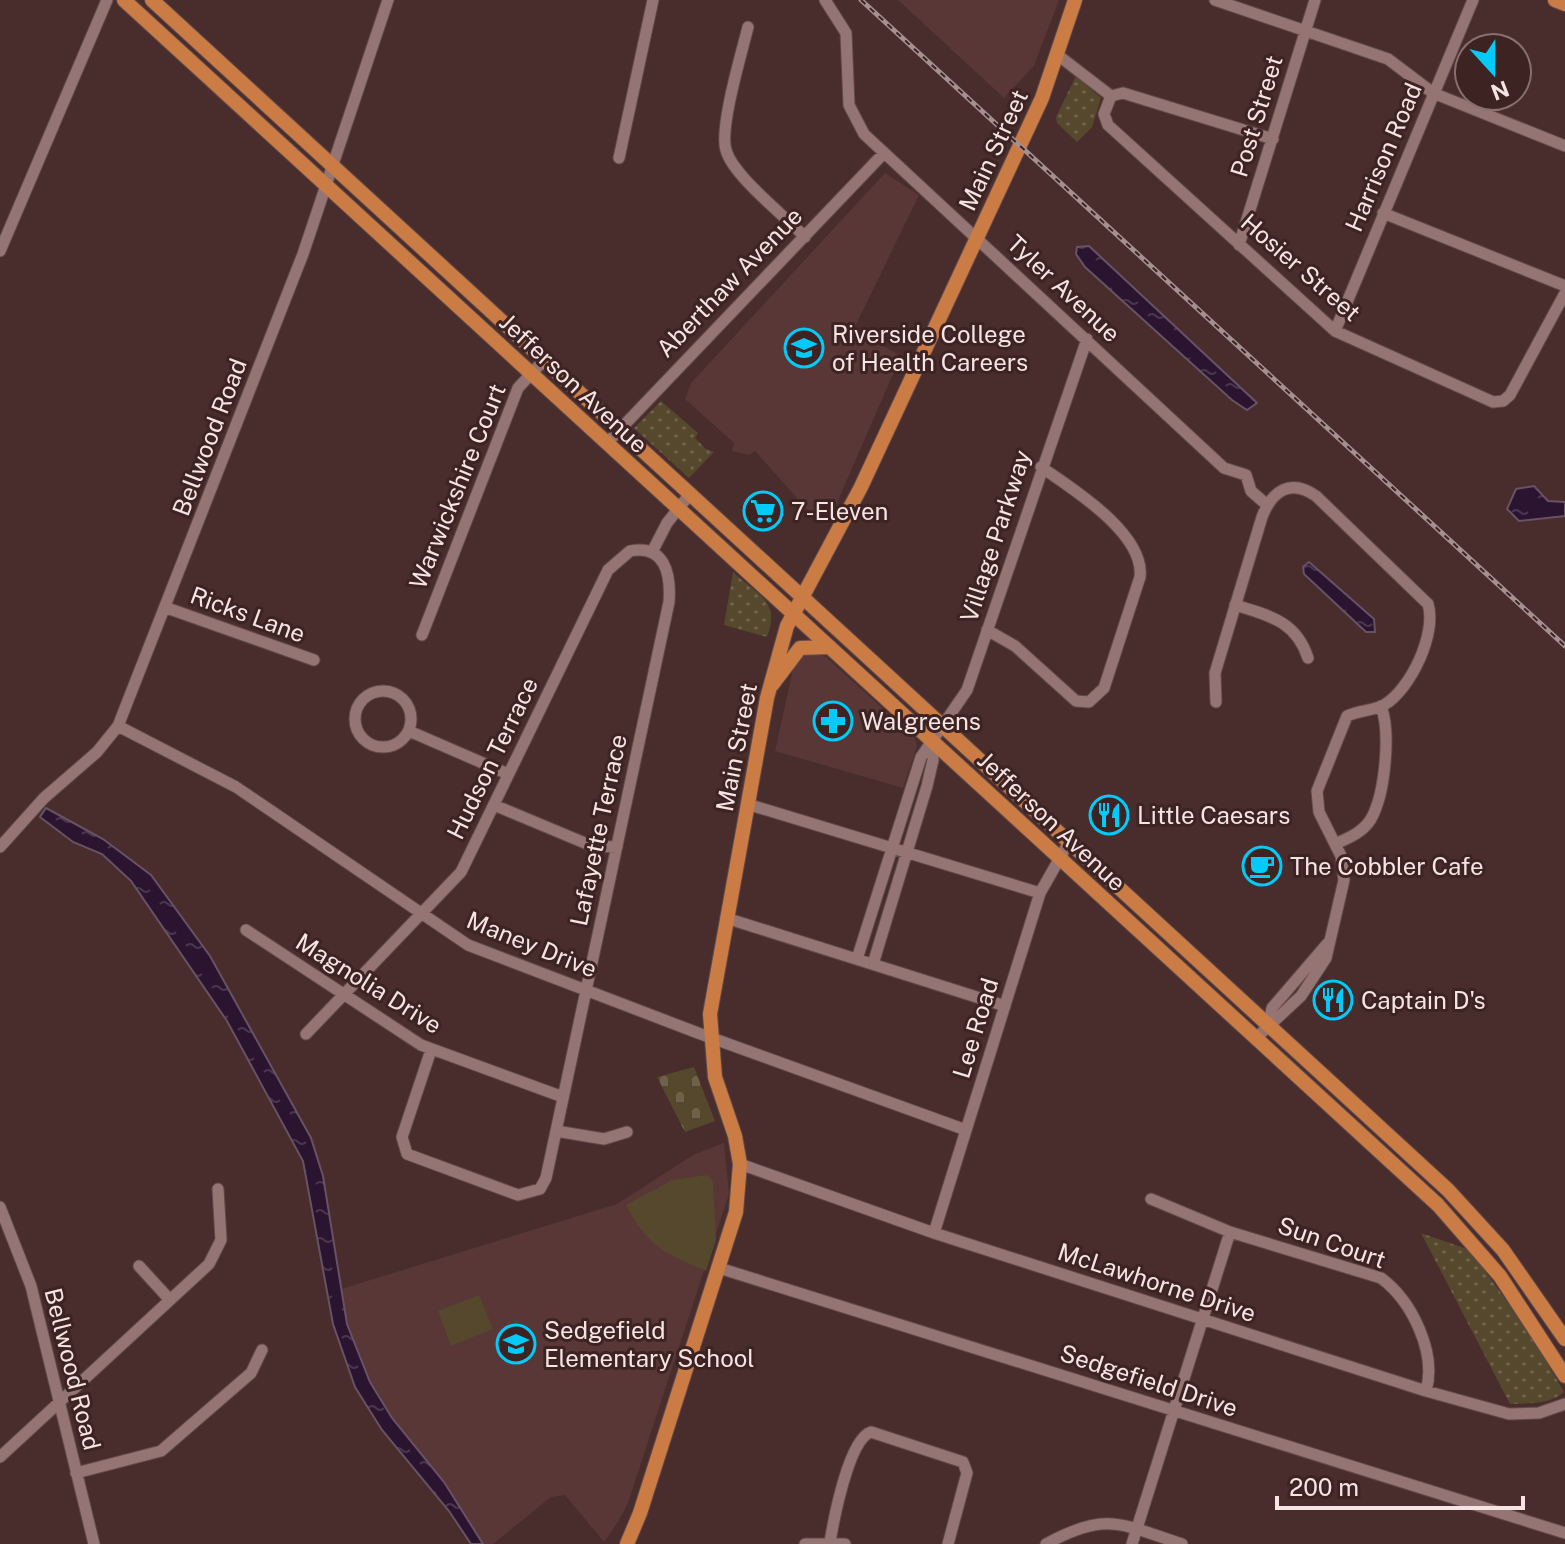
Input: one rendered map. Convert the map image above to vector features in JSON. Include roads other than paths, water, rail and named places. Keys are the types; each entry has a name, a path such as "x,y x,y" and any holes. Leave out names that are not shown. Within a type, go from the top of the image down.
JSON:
{"main road":[{"name":"Jefferson Avenue","path":"124,0 1460,1228 1523,1307 1565,1376"},
{"name":"Jefferson Avenue","path":"152,0 1459,1200 1511,1260 1565,1339"},
{"name":"Main Street","path":"627,1544 736,1212 740,1164 715,1077 710,1038 711,997 769,688 793,614 860,489 976,238 1059,56 1075,0"},
{"path":"1555,0 1565,4"},
{"path":"769,688 800,648 830,647"}],"street":[{"path":"0,251 107,0"},
{"name":"Bellwood Road","path":"0,847 44,798 97,752 118,726 167,608 327,185 388,0"},
{"path":"619,158 653,0"},
{"name":"Tyler Avenue","path":"825,0 846,33 849,105 864,134 1224,468 1246,475 1251,491 1267,505"},
{"path":"1215,0 1388,59 1433,93 1565,146"},
{"name":"Post Street","path":"1239,245 1315,0"},
{"name":"Harrison Road","path":"1335,331 1473,0"},
{"path":"748,27 726,128 726,150 736,167 805,237"},
{"path":"1059,56 1111,96 1123,93 1273,139"},
{"name":"Hosier Street","path":"1111,96 1104,114 1108,125 1335,331 1493,402 1508,398 1565,293"},
{"name":"Aberthaw Avenue","path":"607,443 884,153"},
{"path":"1383,213 1565,286"},
{"name":"Village Parkway","path":"857,959 921,757 967,690 1087,339"},
{"name":"Warwickshire Court","path":"422,635 518,388 544,360"},
{"path":"987,630 1015,646 1076,701 1089,702 1104,688 1140,577 1140,558 1120,531 1041,467"},
{"path":"1216,702 1215,673 1235,605 1267,505 1272,495 1283,488 1309,491 1428,604 1430,623 1414,673 1381,706 1352,713 1344,720 1319,780 1319,812 1335,844 1344,880 1326,958 1314,980 1281,1018 1269,1024 1256,1038"},
{"path":"652,552 690,494"},
{"name":"Hudson Terrace","path":"306,1034 461,872 608,570 630,551 652,552"},
{"name":"Lafayette Terrace","path":"431,1050 402,1137 404,1149 414,1159 513,1193 533,1194 544,1184 669,602 669,574 662,559 652,552"},
{"path":"1235,605 1288,624 1302,642 1308,658"},
{"name":"Ricks Lane","path":"167,608 314,660"},
{"path":"391,692 407,706 409,731 393,746 372,746 357,732 356,710 369,694 391,692"},
{"path":"1335,844 1358,833 1375,809 1387,736 1381,706"},
{"name":"Maney Drive","path":"118,726 236,787 421,916 491,956 966,1130"},
{"path":"409,731 508,774"},
{"path":"873,964 933,760 933,741"},
{"path":"747,804 1040,893"},
{"path":"494,805 592,846 617,847"},
{"path":"905,809 918,814"},
{"name":"Lee Road","path":"934,1233 1040,893 1069,842"},
{"path":"726,918 1005,1006"},
{"name":"Magnolia Drive","path":"246,930 343,997 431,1050 563,1097"},
{"path":"556,1131 604,1139 627,1132"},
{"name":"McLawhorne Drive","path":"740,1164 934,1233 1426,1391 1509,1414 1539,1413 1565,1404"},
{"path":"0,1457 209,1264 221,1240 218,1189"},
{"name":"Sun Court","path":"1151,1199 1230,1232 1374,1275 1390,1285 1400,1296 1428,1353 1426,1391"},
{"name":"Bellwood Road","path":"0,1207 31,1286 94,1544"},
{"path":"1132,1544 1230,1232"},
{"path":"139,1266 170,1300"},
{"name":"Sedgefield Drive","path":"719,1268 1565,1533"},
{"path":"76,1473 161,1451 251,1373 262,1350"},
{"path":"830,1542 837,1507 858,1441 871,1432 963,1462 967,1473 948,1544"},
{"path":"1046,1544 1091,1523 1116,1523 1182,1544"},
{"path":"805,1544 845,1544"}],"water":[{"path":"1089,246 1257,403 1247,410 1232,400 1085,267 1076,254 1077,247"},
{"path":"1534,486 1548,501 1565,502 1565,516 1519,521 1507,509 1516,489"},
{"path":"1309,562 1374,619 1375,632 1366,632 1304,574 1303,567"},
{"path":"46,808 103,839 151,875 210,956 311,1138 323,1176 347,1324 370,1382 392,1418 444,1482 483,1544 471,1544 449,1511 382,1430 355,1387 333,1324 303,1161 227,1021 131,881 102,854 73,842 40,817"}],"railway":[{"path":"861,0 1565,646"}],"place":[{"name":"Riverside College of Health Careers","path":"804,348"},
{"name":"7-Eleven","path":"763,511"},
{"name":"Walgreens","path":"833,721"},
{"name":"Little Caesars","path":"1109,815"},
{"name":"The Cobbler Cafe","path":"1262,866"},
{"name":"Captain D's","path":"1333,1000"},
{"name":"Sedgefield Elementary School","path":"516,1344"}]}
